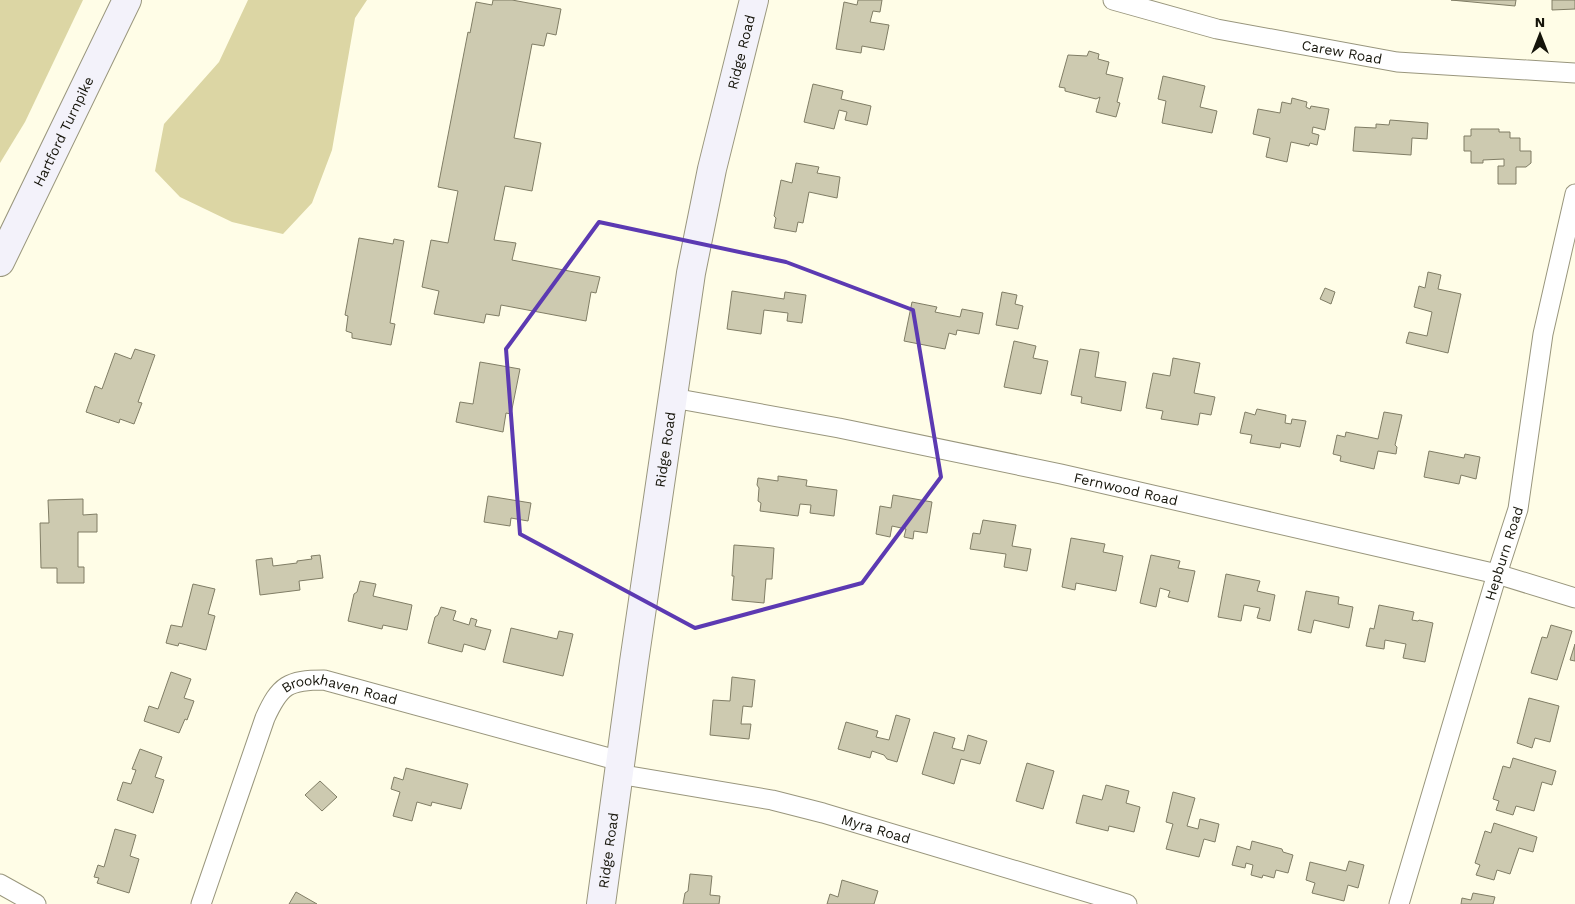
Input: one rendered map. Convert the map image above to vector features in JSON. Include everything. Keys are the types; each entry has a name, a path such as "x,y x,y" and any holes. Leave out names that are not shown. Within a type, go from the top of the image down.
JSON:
{"main road":[{"name":"Hartford Turnpike","path":"0,262 127,0"},
{"name":"Ridge Road","path":"601,904 691,272 718,144 754,0"}],"street":[{"name":"Carew Road","path":"1113,0 1217,29 1397,62 1575,73"},
{"name":"Hepburn Road","path":"1399,904 1518,509 1543,334 1575,194"},
{"name":"Fernwood Road","path":"673,398 839,428 1042,470 1497,574 1575,598"},
{"name":"Brookhaven Road","path":"201,904 269,709 273,701 286,686 303,680 324,680 619,768"},
{"name":"Myra Road","path":"619,768 772,800 822,813 1127,904"},
{"path":"0,884 36,904"}],"highlighted area":[{"path":"599,222 786,262 913,310 941,477 862,583 695,628 520,534 506,349"}],"shaded area":[{"path":"0,0 83,0 25,122 0,163"},
{"path":"248,0 367,0 355,18 332,150 312,203 283,234 232,222 180,197 155,171 164,124 219,62"}],"building":[{"path":"493,0 512,0 561,9 556,35 547,33 544,46 532,44 514,138 541,143 532,191 505,186 494,240 516,243 512,260 600,277 596,293 591,292 586,321 501,305 499,316 486,314 484,323 434,314 439,291 422,287 431,240 448,243 458,191 438,187 468,32 470,33 476,2 492,5"},
{"path":"858,0 882,0 880,12 873,11 870,22 889,25 884,50 862,46 861,53 836,49 844,2 857,5"},
{"path":"1451,0 1516,0 1515,6"},
{"path":"1552,0 1575,0 1575,9 1552,10"},
{"path":"1089,51 1099,54 1098,59 1109,62 1106,74 1123,78 1117,102 1120,103 1116,117 1096,112 1100,97 1096,99 1065,91 1065,88 1059,87 1068,55 1087,56"},
{"path":"1163,76 1205,86 1200,107 1217,111 1212,133 1162,123 1166,101 1158,99"},
{"path":"813,84 843,91 841,99 871,106 867,125 845,120 847,112 839,110 834,129 804,122"},
{"path":"1292,98 1307,102 1306,107 1310,109 1311,106 1329,109 1325,130 1313,127 1312,133 1319,135 1317,145 1310,143 1309,146 1291,142 1287,162 1266,157 1270,138 1253,134 1258,109 1280,113 1282,102 1291,104"},
{"path":"1390,120 1428,123 1427,139 1412,138 1411,155 1353,151 1355,127 1376,128 1376,124 1389,125"},
{"path":"1471,129 1499,129 1499,132 1510,132 1510,138 1520,138 1520,151 1531,151 1531,163 1526,167 1516,167 1516,184 1498,184 1498,166 1504,166 1504,159 1483,160 1483,163 1471,163 1471,151 1464,151 1464,136 1471,136"},
{"path":"796,163 819,167 817,173 840,177 837,198 809,192 803,223 798,222 796,232 774,228 776,218 774,216 781,180 792,183"},
{"path":"359,238 393,244 394,239 404,241 390,323 395,324 391,345 352,338 352,333 346,331 348,316 345,315"},
{"path":"1428,272 1441,275 1438,289 1461,294 1448,353 1406,343 1409,332 1427,336 1432,312 1414,307 1419,286 1425,288"},
{"path":"1325,288 1335,292 1331,304 1320,299"},
{"path":"732,291 784,299 785,292 806,295 802,323 787,321 788,313 764,310 761,334 727,329"},
{"path":"1002,292 1017,295 1015,304 1023,306 1018,329 996,325"},
{"path":"912,302 937,307 935,312 960,317 962,309 983,313 979,334 957,330 956,335 949,333 945,349 904,341"},
{"path":"1014,341 1036,346 1033,358 1048,361 1041,394 1004,387"},
{"path":"135,349 155,355 138,402 142,403 134,424 120,419 119,423 86,412 95,386 102,389 115,353 131,359"},
{"path":"1080,349 1099,352 1095,377 1126,382 1121,411 1081,403 1082,397 1071,395"},
{"path":"1173,358 1200,363 1194,393 1215,397 1211,415 1200,413 1198,425 1161,419 1163,411 1146,408 1153,373 1170,376"},
{"path":"480,362 520,369 511,414 506,413 503,432 456,422 460,402 473,404"},
{"path":"1257,409 1286,415 1285,423 1291,424 1292,419 1306,421 1300,447 1281,443 1280,448 1250,443 1252,435 1240,433 1245,412 1255,415"},
{"path":"1384,412 1402,415 1395,445 1397,447 1396,454 1378,451 1374,469 1340,461 1341,456 1333,454 1337,435 1345,437 1346,432 1378,439"},
{"path":"1429,451 1464,458 1465,454 1480,457 1476,479 1461,475 1459,484 1424,477"},
{"path":"778,476 807,480 806,486 837,490 834,516 810,513 811,505 800,504 798,516 760,511 758,478 778,481"},
{"path":"893,495 932,502 927,533 914,531 913,539 904,537 906,529 892,526 890,537 876,534 880,506 891,508"},
{"path":"488,496 531,503 528,521 511,518 510,526 484,522"},
{"path":"83,499 83,515 97,514 97,532 78,532 78,567 84,567 84,583 57,583 57,568 41,568 40,523 49,523 48,500"},
{"path":"983,520 1016,525 1012,546 1031,549 1027,571 1004,567 1006,554 970,549 973,533 980,534"},
{"path":"1071,538 1105,544 1103,552 1123,556 1116,591 1076,583 1075,590 1062,587"},
{"path":"734,545 774,548 772,579 766,579 764,603 732,600"},
{"path":"320,555 323,578 299,581 300,590 260,595 256,560 272,558 273,566 297,563 297,561 312,559 311,556"},
{"path":"1151,555 1180,561 1178,568 1195,571 1188,602 1168,597 1170,591 1160,588 1156,607 1140,603"},
{"path":"1226,574 1260,581 1257,591 1275,595 1270,621 1257,618 1260,608 1244,605 1241,621 1218,617"},
{"path":"360,581 376,584 373,596 412,605 407,630 383,625 382,629 348,621 354,594 357,592"},
{"path":"193,584 215,589 208,614 215,616 206,650 179,643 178,646 166,643 171,625 182,627"},
{"path":"1306,591 1339,597 1338,604 1353,607 1349,628 1314,620 1311,633 1298,630"},
{"path":"1379,605 1414,612 1412,620 1433,623 1425,662 1403,658 1406,644 1385,640 1384,649 1366,646 1370,628 1374,629"},
{"path":"441,607 456,611 453,620 469,625 471,618 477,620 475,626 491,630 485,650 464,644 462,652 428,643 435,617 438,615"},
{"path":"1551,625 1572,631 1557,680 1531,673 1542,637 1547,638"},
{"path":"511,628 557,639 559,631 573,634 563,676 503,662"},
{"path":"1575,644 1575,661 1570,660"},
{"path":"171,672 191,679 184,698 194,701 187,720 185,719 179,733 144,721 149,706 158,709"},
{"path":"732,677 755,680 752,707 743,706 741,724 751,724 749,739 710,735 713,700 730,701"},
{"path":"1529,698 1559,706 1550,742 1535,738 1532,748 1517,743"},
{"path":"896,715 910,719 897,762 872,751 870,758 838,749 846,722 878,731 876,737 889,740"},
{"path":"934,732 955,738 952,748 964,751 968,735 987,741 980,764 961,759 954,784 922,774"},
{"path":"140,749 162,757 155,777 164,780 153,813 117,800 123,782 131,784 136,770 132,769"},
{"path":"1513,758 1556,771 1552,785 1542,782 1534,811 1516,806 1513,815 1496,810 1499,801 1493,799 1503,766 1510,768"},
{"path":"1027,763 1054,771 1043,809 1016,801"},
{"path":"406,768 468,784 461,809 432,802 431,806 417,802 412,821 393,816 400,792 391,789 394,777 403,780"},
{"path":"320,781 337,797 322,811 305,795"},
{"path":"1106,785 1129,791 1126,803 1140,807 1134,832 1109,826 1108,831 1076,823 1083,795 1102,800"},
{"path":"1173,792 1195,798 1187,826 1198,829 1200,819 1219,824 1215,842 1204,839 1199,857 1166,849 1173,824 1166,822"},
{"path":"1494,823 1537,837 1533,852 1519,848 1510,874 1497,870 1494,880 1476,875 1480,865 1475,863 1485,831 1491,833"},
{"path":"115,829 136,835 130,856 139,859 129,893 97,883 99,878 94,877 98,865 104,867"},
{"path":"1252,841 1282,849 1283,852 1293,855 1288,873 1276,870 1274,878 1263,875 1262,878 1251,875 1253,865 1246,863 1245,868 1232,865 1237,846 1250,850"},
{"path":"1349,861 1364,865 1358,888 1348,885 1344,901 1312,893 1315,883 1306,880 1310,862 1346,871"},
{"path":"690,874 712,876 710,895 720,896 719,904 683,904 685,893 688,891"},
{"path":"842,880 878,891 874,904 827,904 830,894 838,897"},
{"path":"296,892 317,904 289,904"},
{"path":"1473,893 1495,897 1493,904 1461,904 1462,898 1471,900"}]}
